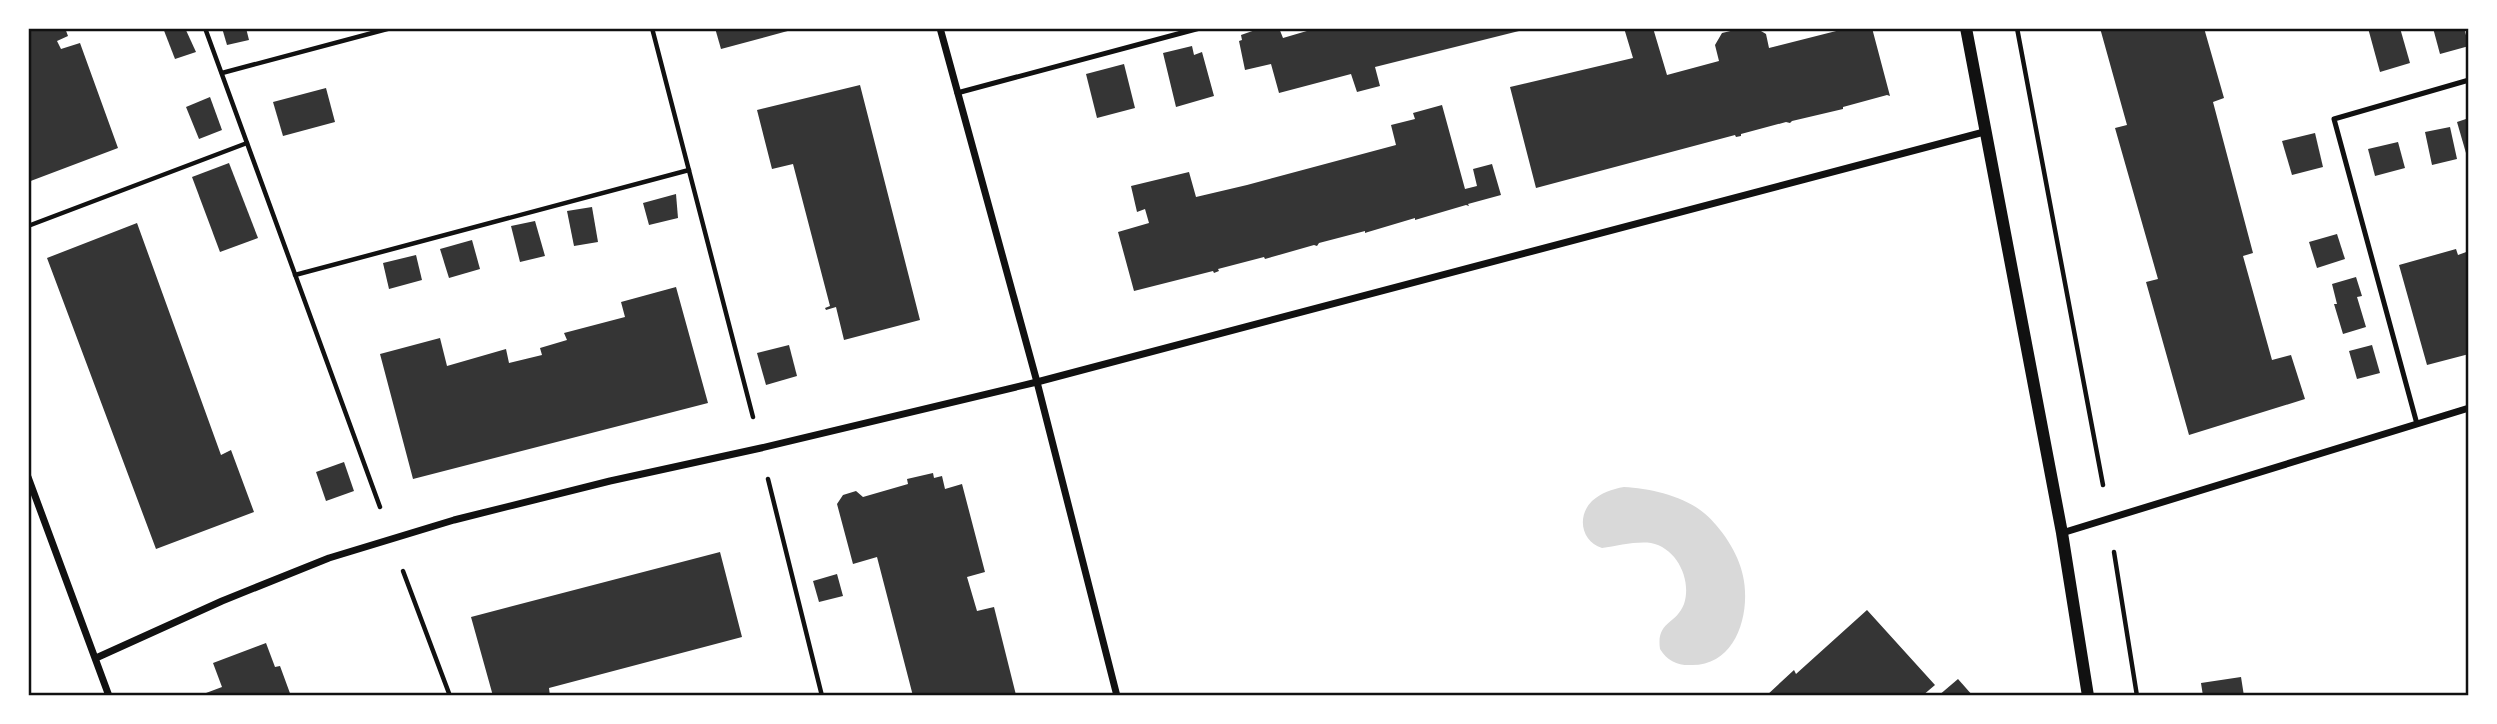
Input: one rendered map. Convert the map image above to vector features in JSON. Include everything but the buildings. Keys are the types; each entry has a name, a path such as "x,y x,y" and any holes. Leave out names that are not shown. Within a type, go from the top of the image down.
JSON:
{"street":[{"path":"940,28 1037,382 1117,696"},
{"path":"1966,28 2062,533 2088,696"},
{"path":"96,658 329,558 454,520 1037,382 1984,132"},
{"path":"2062,533 2469,408"},
{"path":"28,477 109,696"}],"lane":[{"path":"957,93 1200,28"},
{"path":"2417,424 2334,119 2469,80"}],"path":[{"path":"205,28 450,696"},
{"path":"222,73 391,28"},
{"path":"653,28 822,696"},
{"path":"2017,28 2109,519 2137,696"},
{"path":"28,226 247,143"},
{"path":"295,275 689,170"}],"shaded area":[{"path":"1624,487 1666,494 1696,507 1717,526 1733,550 1741,568 1745,590 1742,620 1730,646 1707,663 1682,665 1670,660 1660,649 1661,633 1681,611 1686,595 1684,575 1675,558 1660,546 1651,543 1602,548 1586,535 1583,521 1587,507 1599,496"}]}
